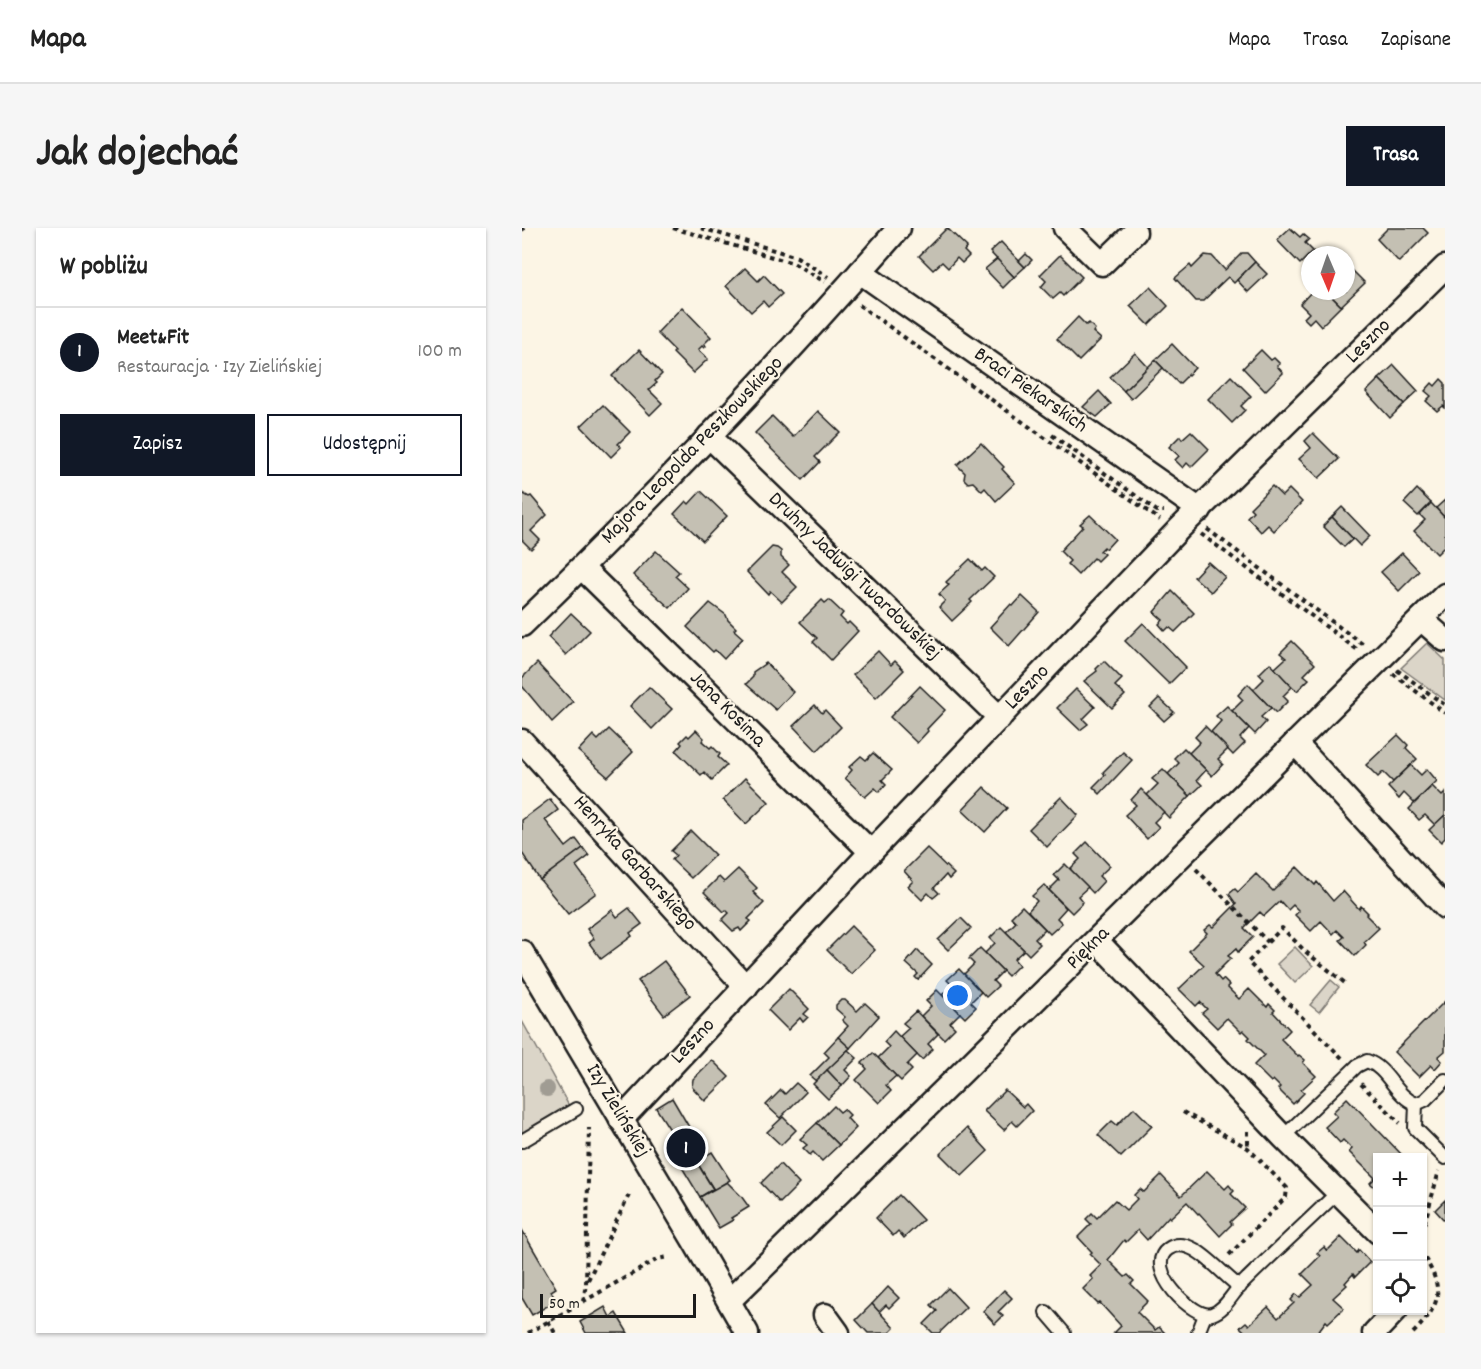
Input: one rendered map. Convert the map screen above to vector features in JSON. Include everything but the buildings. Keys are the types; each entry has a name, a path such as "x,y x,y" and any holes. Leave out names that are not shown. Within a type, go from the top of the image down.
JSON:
{"street":[{"name":"Majora Leopolda Peszkowskiego","path":"522,625 582,568 709,436 899,228"},
{"path":"1065,228 1102,264 1135,232"},
{"name":"Leszno","path":"621,1120 871,852 1179,529 1445,267"},
{"name":"Braci Piekarskich","path":"861,272 1200,510"},
{"name":"Druhny Jadwigi Twardowskiej","path":"709,436 999,718"},
{"name":"Jana Kosima","path":"582,568 871,852"},
{"name":"Piękna","path":"729,1301 1097,941 1445,595"},
{"path":"1421,619 1445,640"},
{"name":"Henryka Garbarskiego","path":"522,741 746,987"},
{"path":"1295,743 1445,907"},
{"path":"1097,941 1373,1228"},
{"name":"Izy Zielińskiej","path":"522,952 747,1333"},
{"path":"825,1315 838,1333"},
{"path":"1374,1333 1392,1315"}],"lane":[{"path":"1283,1137 1357,1066 1367,1061 1375,1064 1407,1100 1416,1104 1425,1100 1445,1080"},
{"path":"1416,1104 1415,1128 1445,1158"},
{"path":"522,1141 576,1109"},
{"path":"1239,1287 1191,1246 1173,1246 1160,1258 1167,1283 1196,1312 1204,1315 1213,1314 1222,1308 1239,1287 1337,1193"},
{"path":"1046,1312 1064,1333"},
{"path":"1198,1333 1204,1315"}],"path":[{"path":"673,228 793,262 842,293 1156,518 1179,529 1200,533 1362,653"},
{"path":"1390,672 1445,713"},
{"path":"1191,864 1268,942"},
{"path":"1345,983 1306,952 1282,928 1248,962 1347,1063"},
{"path":"1183,1112 1248,1148 1287,1188 1286,1197 1225,1259"},
{"path":"1248,1125 1248,1148"},
{"path":"583,1301 586,1284 589,1128"},
{"path":"586,1284 629,1195"},
{"path":"528,1333 658,1259 668,1257"},
{"path":"1427,1259 1438,1273"},
{"path":"1413,1333 1437,1309 1443,1289"},
{"path":"548,1321 555,1333"}],"shaded area":[{"path":"1427,643 1445,660 1445,700 1401,668"},
{"path":"1295,947 1313,966 1295,983 1277,964"},
{"path":"1331,980 1339,987 1319,1012 1310,1005"},
{"path":"522,1021 569,1106 522,1134"}],"place":[{"name":"Meet&Fit","path":"686,1148"}]}
